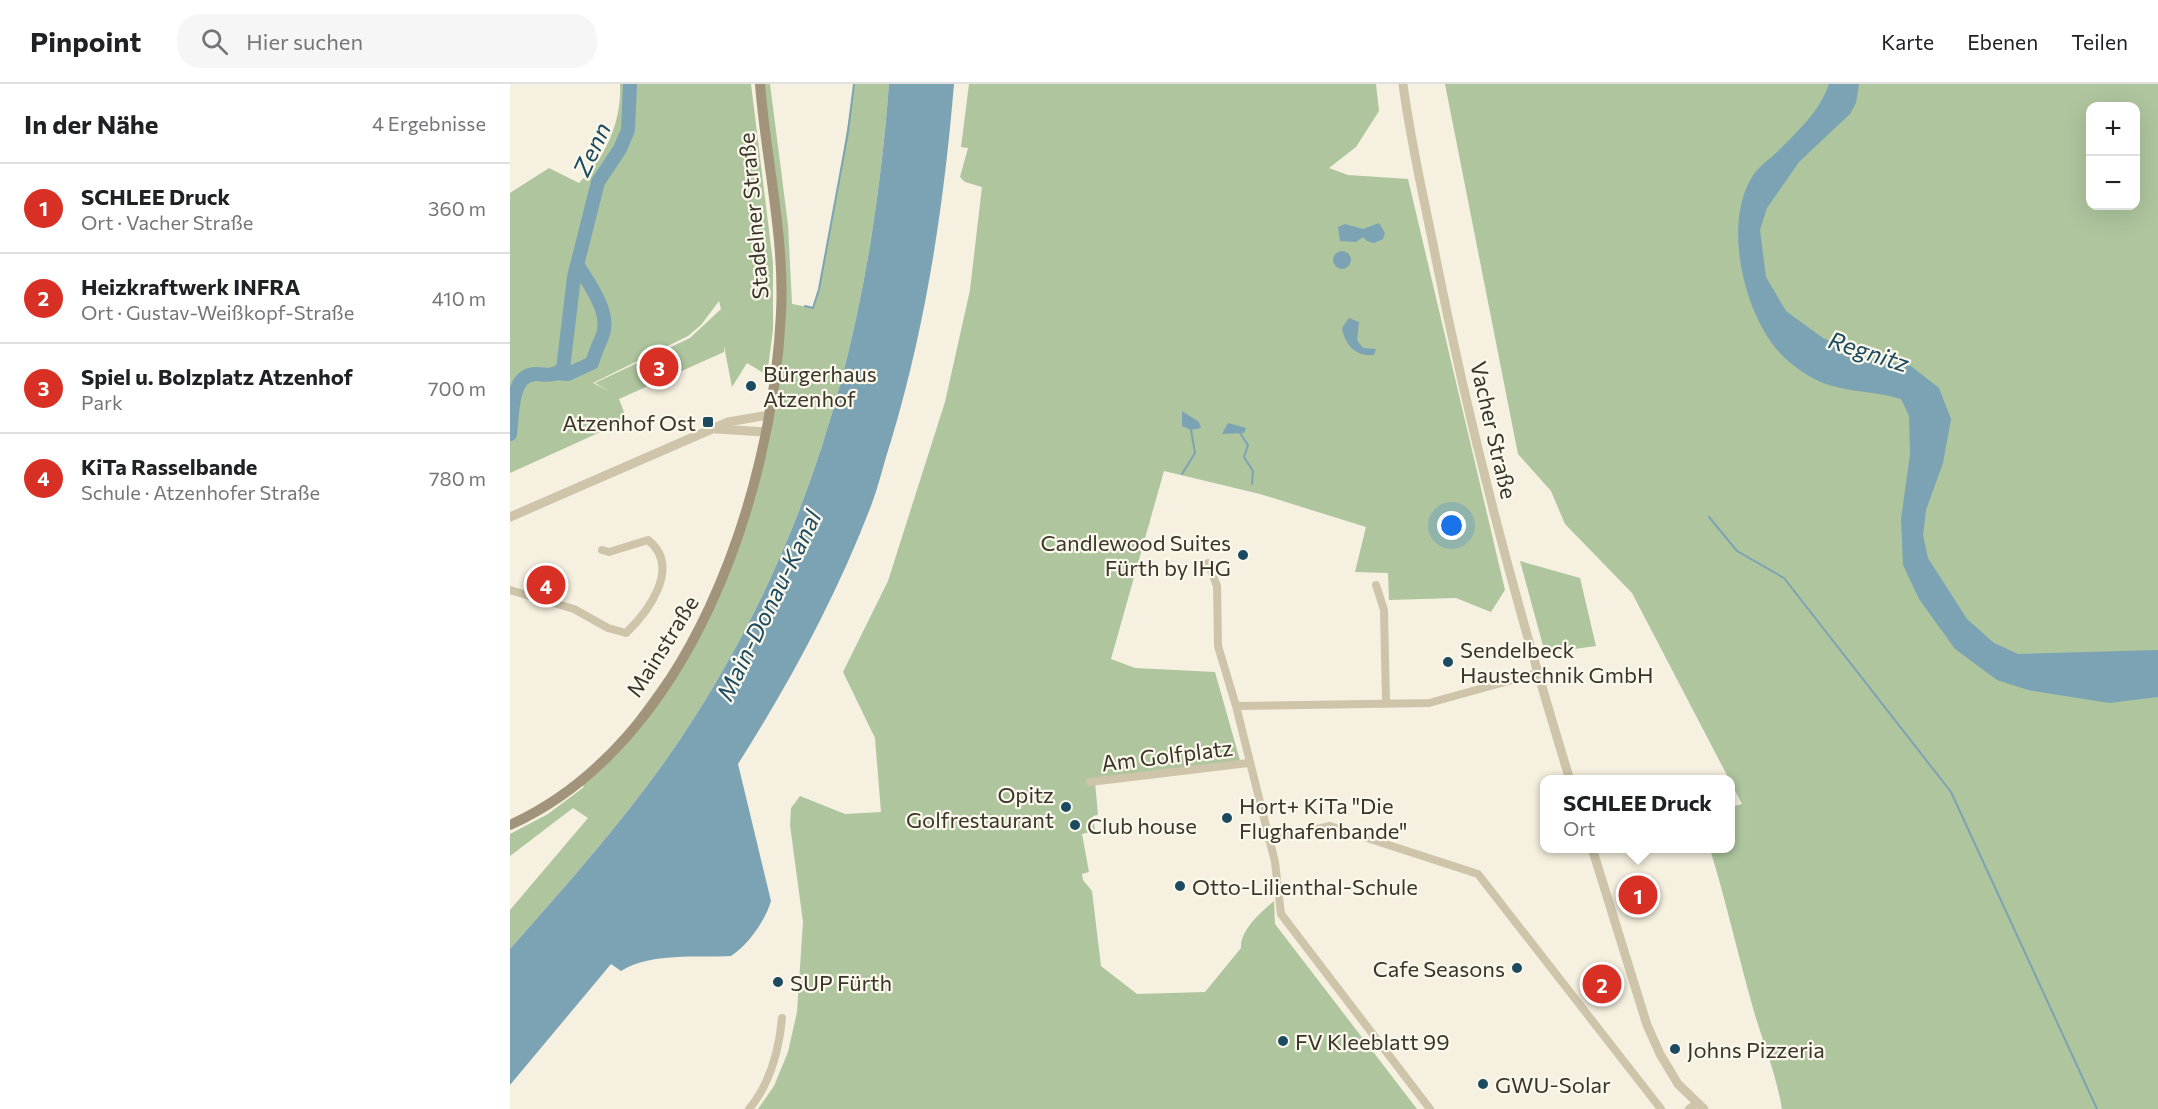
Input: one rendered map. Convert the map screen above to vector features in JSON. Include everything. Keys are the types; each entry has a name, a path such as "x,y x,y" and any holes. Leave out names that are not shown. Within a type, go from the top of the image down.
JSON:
{"main road":[{"name":"Stadelner Straße","path":"760,84 781,269 781,315 766,432"},
{"name":"Mainstraße","path":"510,825 546,805 595,768 641,717 682,659 711,605 741,531 758,475 766,432"}],"street":[{"name":"Vacher Straße","path":"1403,84 1454,347 1487,488 1537,673 1568,775"},
{"path":"510,517 728,422 768,415"},
{"path":"714,429 766,432"},
{"path":"510,590 574,609 608,628 626,633 639,621 661,583 660,559 654,545 648,540 609,552 602,550"},
{"path":"1208,563 1217,586 1218,646 1236,706 1248,763 1275,862 1281,914 1430,1109"},
{"path":"1376,585 1384,610 1386,702"},
{"path":"1236,706 1429,703 1537,673"},
{"name":"Am Golfplatz","path":"1090,782 1248,763"},
{"path":"1269,840 1330,826 1478,874 1661,1109"},
{"path":"1593,853 1647,1025 1670,1071 1701,1106 1689,1109"},
{"path":"749,1109 769,1076 780,1041 782,1018"}],"green space":[{"path":"620,84 751,84 773,263 773,330 767,375 747,363 732,387 724,346 724,352 619,399 627,420 510,473 510,193 549,168 579,183 589,173 604,150 615,125","holes":["719,301 721,309 690,338 595,383 609,391 593,383 688,336 701,325"]},
{"path":"760,84 770,84 788,225 792,304 813,308 819,289 837,194 854,84 889,84 868,259 851,343 828,425 801,506 768,585 728,662 662,766 599,846 510,949 510,910 588,818 573,808 510,856 510,834 548,814 584,787 579,781 617,744 695,636 758,475 781,315"},
{"path":"969,84 1376,84 1379,111 1356,147 1329,168 1348,175 1408,179 1505,590 1491,612 1456,598 1389,600 1388,573 1355,572 1366,527 1260,494 1164,471 1111,659 1135,668 1215,672 1241,764 1095,782 1098,815 1093,816 1095,831 1082,834 1089,872 1082,874 1083,880 1092,891 1101,966 1137,994 1205,992 1241,948 1244,935 1252,922 1274,901 1275,924 1417,1109 758,1109 774,1086 788,1052 797,1012 803,922 790,825 791,808 800,796 845,814 881,812 875,738 843,672 888,581 945,402 970,290 982,187 965,182 960,177 968,148 961,147"},
{"path":"1445,84 2158,84 2158,1109 1782,1109 1711,853 1735,853 1735,806 1742,804 1735,791 1735,775 1727,775 1632,593 1565,524 1551,491 1518,454"},
{"path":"1520,561 1580,578 1596,646 1545,653"}],"water":[{"name":"Main-Donau-Kanal","path":"889,84 954,84 939,220 914,353 877,490 843,573 811,638 738,764 771,901 768,909 750,939 731,956 660,958 633,965 621,971 611,964 510,1085 510,949 620,820 681,738 728,662 768,585 801,506 828,425 851,343 868,259"},
{"path":"1829,84 1859,84 1856,103 1850,114 1799,162 1767,208 1760,230 1766,277 1786,311 1823,338 1864,357 1911,366 1939,388 1951,419 1943,463 1926,510 1923,535 1928,558 1967,619 1994,643 2018,654 2158,650 2158,697 2109,703 2028,690 1997,680 1955,649 1919,599 1903,565 1901,519 1910,454 1909,416 1901,399 1838,387 1813,378 1782,355 1761,325 1752,305 1740,260 1738,236 1745,192 1756,171 1790,139 1813,113"},
{"path":"1379,223 1385,233 1383,239 1374,243 1363,237 1356,242 1340,241 1338,227 1345,224 1363,229"},
{"path":"1338,251 1346,251 1351,256 1349,267 1338,269 1333,264 1333,256"},
{"path":"1349,318 1359,322 1357,340 1363,348 1376,349 1374,355 1357,352 1349,345 1342,328"},
{"path":"1182,411 1199,422 1201,428 1191,430 1182,426"},
{"path":"1228,423 1246,428 1244,433 1222,434"}],"waterway":[{"name":"Zenn","path":"510,434 514,396 522,380 528,375 557,373 563,369 574,277 598,182 620,149 628,130 630,84"},
{"path":"805,306 813,308 819,289 848,132 854,84"},
{"name":"Zenn","path":"557,373 568,374 592,363 604,328 604,319 598,300 579,267"},
{"path":"1182,474 1195,453 1191,430"},
{"path":"1240,433 1248,445 1244,457 1253,471 1252,484"},
{"path":"1709,517 1737,551 1784,578 1951,792 2097,1109"}],"place":[{"name":"Spiel u. Bolzplatz Atzenhof","path":"659,367"},
{"name":"Bürgerhaus Atzenhof","path":"751,386"},
{"name":"Atzenhof Ost","path":"708,422"},
{"name":"Candlewood Suites Fürth by IHG","path":"1243,555"},
{"name":"KiTa Rasselbande","path":"546,585"},
{"name":"Sendelbeck Haustechnik GmbH","path":"1448,662"},
{"name":"Opitz Golfrestaurant","path":"1066,807"},
{"name":"Hort+ KiTa \"Die Flughafenbande\"","path":"1227,818"},
{"name":"Club house","path":"1075,825"},
{"name":"Otto-Lilienthal-Schule","path":"1180,886"},
{"name":"SCHLEE Druck","path":"1638,895"},
{"name":"Cafe Seasons","path":"1517,968"},
{"name":"SUP Fürth","path":"778,982"},
{"name":"Heizkraftwerk INFRA","path":"1602,984"},
{"name":"FV Kleeblatt 99","path":"1283,1041"},
{"name":"Johns Pizzeria","path":"1675,1049"},
{"name":"GWU-Solar","path":"1483,1084"}],"water label":[{"name":"Regnitz","path":"1869,351"}]}
